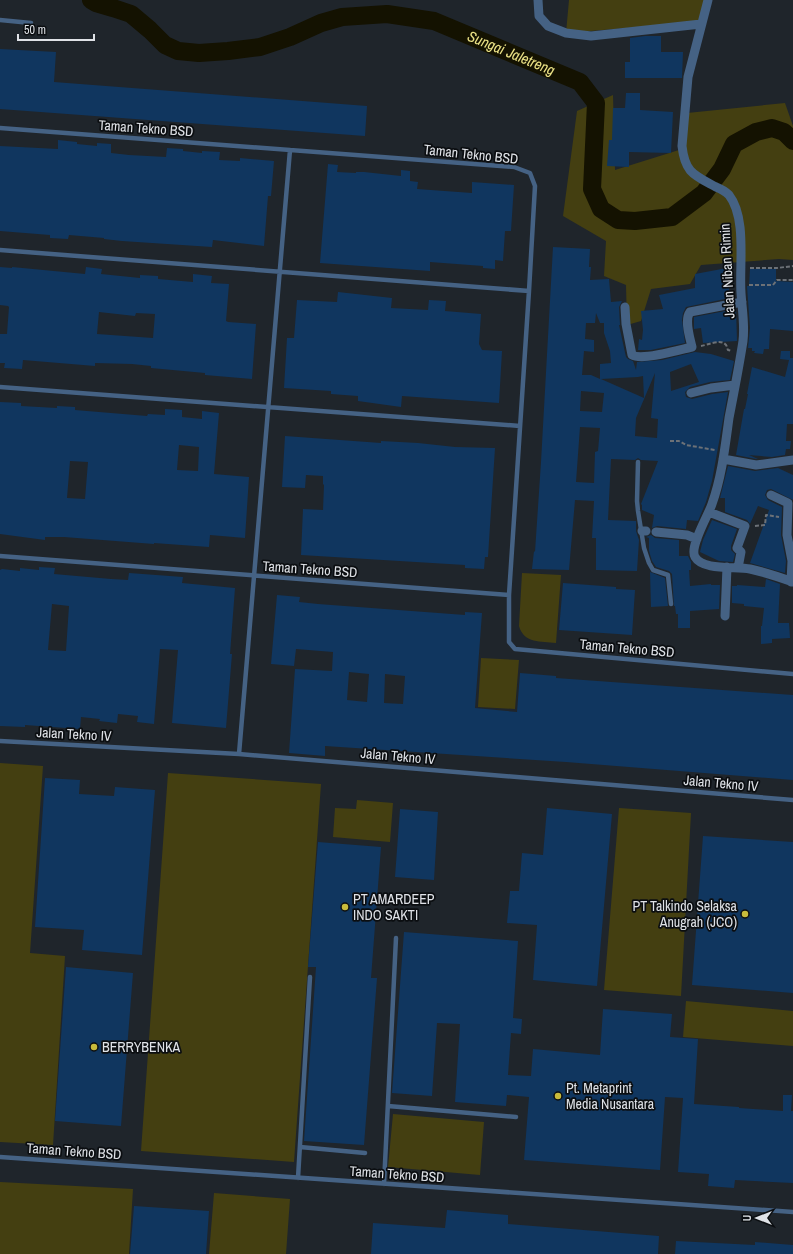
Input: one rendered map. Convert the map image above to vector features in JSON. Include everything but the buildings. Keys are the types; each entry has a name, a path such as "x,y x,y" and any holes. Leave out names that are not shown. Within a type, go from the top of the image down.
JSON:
{"street":[{"path":"538,0 539,16 548,26 566,33 591,36 701,24"},
{"name":"Jalan Niban Rimin","path":"697,539 709,512 718,485 744,328 741,285 741,234 734,204 724,191 702,179 688,169 683,156 682,146 688,77 708,0"},
{"path":"625,307 626,324 632,355 656,355 692,347 688,327 689,313 742,302"},
{"path":"691,393 710,388 735,385"},
{"path":"724,455 756,464 793,460"},
{"path":"656,532 687,535 697,539 694,556 706,565 762,572 792,582 792,561 787,535 788,503 771,495"},
{"path":"709,512 745,526 737,548 741,552 738,568"},
{"path":"725,616 727,567"}],"lane":[{"path":"0,20 31,23"},
{"name":"Taman Tekno BSD","path":"0,128 514,166 530,173 535,186 509,594 510,642 515,649 793,674"},
{"name":"Taman Tekno BSD","path":"239,754 281,272 290,150"},
{"path":"0,250 529,292"},
{"path":"0,388 520,426"},
{"path":"638,462 637,501 644,531 644,548 652,569 668,575 671,604"},
{"name":"Taman Tekno BSD","path":"0,556 509,594"},
{"name":"Jalan Tekno IV","path":"0,741 239,754 793,800"},
{"path":"384,1184 396,938"},
{"path":"298,1178 310,977"},
{"path":"388,1106 516,1117"},
{"path":"300,1147 365,1152"},
{"name":"Taman Tekno BSD","path":"0,1157 793,1212"}],"path":[{"path":"741,268 777,268 793,266"},
{"path":"741,285 773,285 777,280 793,280"},
{"path":"692,347 718,342 726,345 729,350 741,353"},
{"path":"670,441 679,441 686,445 724,455"},
{"path":"745,526 765,525 766,515 788,518"}],"shaded area":[{"path":"569,0 706,0 700,22 566,33"},
{"path":"613,95 615,170 679,150 687,113 785,103 793,126 793,260 779,259 701,265 690,284 651,289 641,321 627,325 626,285 604,276 606,241 563,216 577,111"},
{"path":"522,573 561,575 556,643 529,639 521,632 519,626"},
{"path":"481,658 519,660 515,709 478,707"},
{"path":"0,763 43,766 30,953 65,956 53,1145 0,1142"},
{"path":"168,773 321,784 294,1162 141,1151"},
{"path":"357,800 393,803 390,842 333,837 335,808 356,809"},
{"path":"619,808 691,813 681,996 604,990"},
{"path":"686,1001 793,1011 793,1046 683,1037"},
{"path":"393,1114 484,1122 480,1175 388,1167"},
{"path":"0,1182 133,1189 129,1254 0,1254"},
{"path":"214,1193 290,1199 286,1254 209,1254"}],"waterway":[{"name":"Sungai Jaletreng","path":"91,0 131,14 165,45 178,51 199,53 260,47 290,37 321,23 342,17 387,14 434,21 580,82 596,103 592,189 601,209 618,220 635,221 672,217 704,193 722,169 734,144 756,132 772,128 784,132 793,141"}],"place":[{"name":"PT AMARDEEP INDO SAKTI","path":"345,907"},
{"name":"PT Talkindo Selaksa Anugrah (JCO)","path":"745,914"},
{"name":"BERRYBENKA","path":"94,1047"},
{"name":"Pt. Metaprint Media Nusantara","path":"558,1096"}]}
